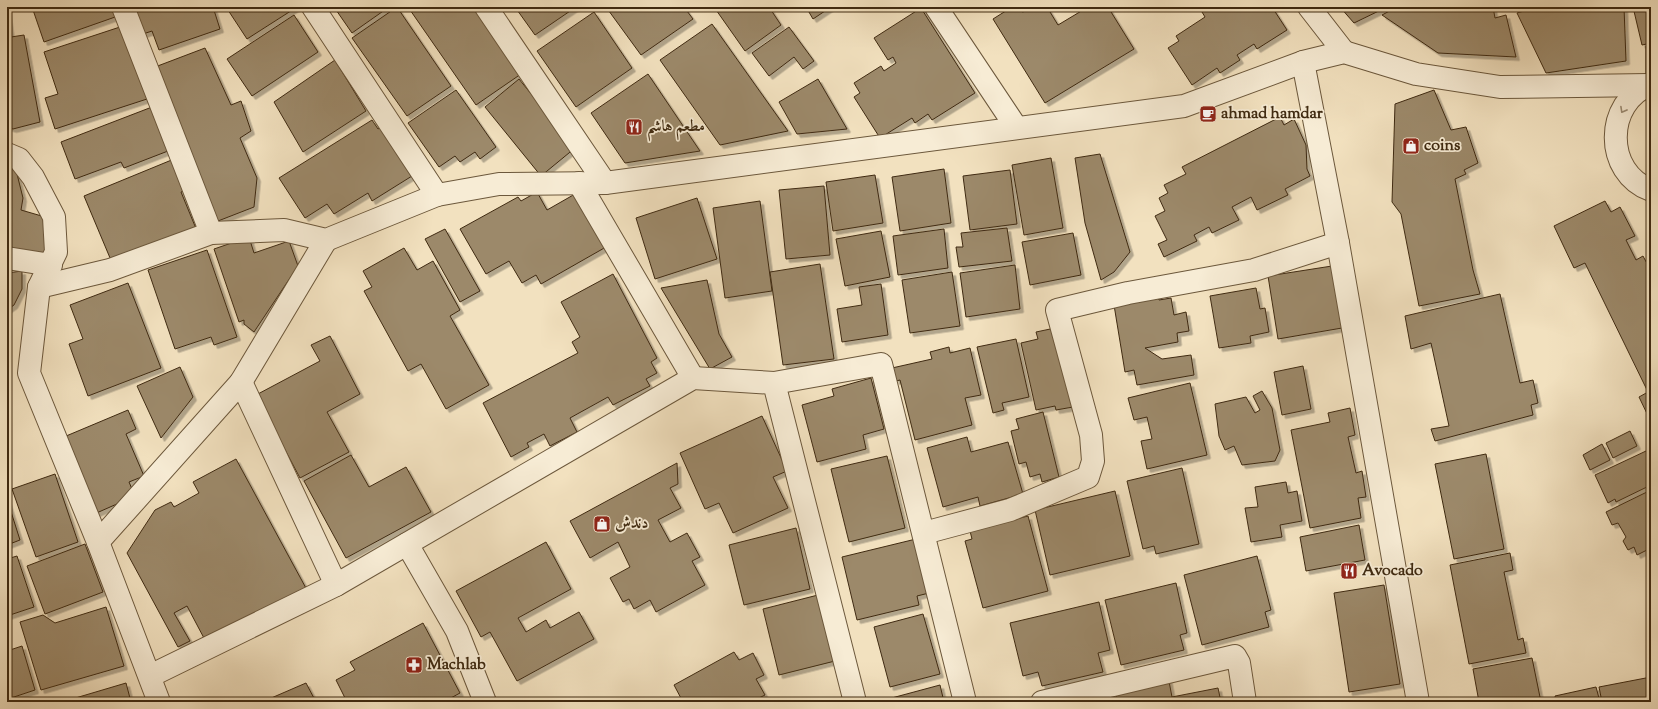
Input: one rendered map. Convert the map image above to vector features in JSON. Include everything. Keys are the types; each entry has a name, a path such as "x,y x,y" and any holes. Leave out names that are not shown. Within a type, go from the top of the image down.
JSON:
{"street":[{"path":"123,7 211,233"},
{"path":"313,7 437,195"},
{"path":"486,7 605,183"},
{"path":"936,7 1016,127"},
{"path":"1309,7 1344,52"},
{"path":"39,288 110,270 211,233 284,230 326,240 437,195 500,184 605,183 1016,127 1184,106 1303,62 1344,52 1416,74 1500,86 1650,85"},
{"path":"1303,62 1338,243 1418,702"},
{"path":"1649,193 1630,176 1620,161 1615,144 1616,126 1622,109 1633,95 1650,85"},
{"path":"7,154 19,159 33,177 54,217 56,252 39,288 29,372 98,542 159,702"},
{"path":"579,183 693,378"},
{"path":"98,542 241,382 326,240"},
{"path":"924,533 1010,510 1088,477 1093,461 1091,435 1057,310 1128,293 1254,270 1338,243"},
{"path":"7,258 50,264"},
{"path":"150,676 336,585 693,378 774,383 881,364 965,702"},
{"path":"241,382 336,585"},
{"path":"774,383 856,702"},
{"path":"407,544 457,631 485,702"},
{"path":"1042,702 1096,695 1235,656 1239,663 1245,702"}],"building":[{"path":"7,7 11,37 24,35 40,122 13,129 7,127"},
{"path":"32,7 115,7 118,16 44,42"},
{"path":"130,7 213,7 220,29 159,50 152,31 140,35"},
{"path":"226,7 297,7 247,39"},
{"path":"334,7 389,7 352,33"},
{"path":"397,7 451,86 407,116 352,38"},
{"path":"408,7 475,7 521,74 476,105"},
{"path":"515,7 576,7 535,35"},
{"path":"606,7 684,7 693,19 641,55"},
{"path":"714,7 769,7 781,25 745,51"},
{"path":"806,7 831,7 813,19"},
{"path":"1012,7 1023,12 1031,7 1047,7 1058,25 1088,7 1108,7 1134,49 1045,103 993,19"},
{"path":"1199,7 1272,7 1287,30 1257,49 1254,44 1237,55 1240,60 1220,73 1217,68 1192,85 1168,48 1179,41 1176,36 1205,17"},
{"path":"1340,7 1387,7 1354,23"},
{"path":"1397,7 1493,7 1495,18 1506,15 1516,57 1438,53 1382,15"},
{"path":"1538,7 1624,7 1626,61 1546,73 1517,13"},
{"path":"1633,7 1651,7 1651,43 1642,45"},
{"path":"921,8 975,93 932,120 928,114 915,123 912,118 880,138 854,97 860,93 854,83 881,66 884,71 896,63 893,57 888,60 874,38"},
{"path":"594,12 632,68 576,107 537,51"},
{"path":"294,15 318,52 252,96 227,59"},
{"path":"712,24 788,131 720,145 660,60"},
{"path":"126,25 147,99 55,129 45,98 58,94 44,52"},
{"path":"789,27 814,61 803,69 794,57 769,76 752,53"},
{"path":"1651,45 1651,75 1646,75 1646,46"},
{"path":"205,48 231,105 241,101 251,131 240,138 257,178 254,207 218,221 155,67"},
{"path":"335,60 366,111 303,152 274,102"},
{"path":"648,74 700,151 625,163 591,113"},
{"path":"519,79 575,148 541,176 485,107"},
{"path":"818,79 847,129 797,134 779,102"},
{"path":"456,90 496,147 480,159 475,152 460,162 455,156 439,167 408,123"},
{"path":"1434,90 1451,130 1466,127 1478,163 1464,170 1466,174 1455,179 1473,270 1480,294 1419,306 1401,214 1392,202 1395,104"},
{"path":"152,107 168,151 124,168 121,162 75,179 61,142"},
{"path":"1280,117 1284,125 1294,119 1306,145 1307,169 1310,176 1285,189 1288,195 1257,210 1251,197 1232,207 1239,220 1212,233 1209,227 1194,235 1197,241 1164,257 1158,244 1167,240 1155,216 1165,211 1159,198 1168,193 1164,185 1186,174 1182,167"},
{"path":"372,120 378,129 383,126 412,176 372,201 368,193 334,214 327,204 305,218 279,178"},
{"path":"1100,154 1130,252 1114,272 1101,280 1085,223 1075,158"},
{"path":"1051,158 1063,228 1024,235 1012,165"},
{"path":"174,159 187,190 181,192 197,231 113,265 84,196"},
{"path":"7,165 16,170 23,198 21,210 52,219 50,256 7,250"},
{"path":"944,169 951,223 900,231 892,177"},
{"path":"1010,170 1017,224 970,230 963,176"},
{"path":"875,175 883,223 833,231 826,182"},
{"path":"824,186 830,255 786,259 779,190"},
{"path":"537,192 547,210 575,194 606,247 541,284 536,275 522,283 509,261 486,274 460,229 518,197 521,201"},
{"path":"697,198 717,259 655,279 636,218"},
{"path":"760,201 772,291 725,298 713,208"},
{"path":"1605,201 1611,212 1620,207 1635,236 1626,240 1636,260 1643,256 1651,271 1651,422 1639,397 1648,392 1585,263 1574,268 1554,226"},
{"path":"1007,228 1012,261 959,267 956,247 963,247 961,233"},
{"path":"445,229 480,291 460,302 425,239"},
{"path":"944,229 948,268 898,275 893,236"},
{"path":"881,231 890,277 845,286 836,239"},
{"path":"1073,233 1081,275 1030,285 1022,242"},
{"path":"249,237 254,253 289,241 298,266 254,332 244,324 244,320 239,322 214,249"},
{"path":"404,248 417,270 433,261 460,310 450,316 489,385 446,409 421,364 408,371 364,291 372,287 363,271"},
{"path":"207,250 237,337 214,345 211,337 175,349 148,270"},
{"path":"820,264 834,359 783,365 770,272"},
{"path":"1015,265 1020,309 966,317 960,273"},
{"path":"1332,266 1342,328 1278,339 1268,276"},
{"path":"22,271 22,289 14,305 7,310 7,273"},
{"path":"952,272 960,326 910,333 902,280"},
{"path":"613,274 657,358 651,362 657,373 646,379 650,386 613,405 608,397 570,418 577,432 550,446 544,434 527,443 529,447 511,457 483,403 578,353 572,342 580,337 561,302"},
{"path":"707,280 719,334 732,357 710,369 661,288"},
{"path":"128,283 161,368 88,396 69,344 83,339 70,305"},
{"path":"881,284 888,335 842,342 837,309 862,305 859,287"},
{"path":"1256,288 1260,309 1265,308 1269,332 1250,336 1251,343 1219,348 1210,296"},
{"path":"1157,293 1159,300 1171,298 1174,315 1186,312 1189,331 1177,333 1178,342 1145,348 1162,359 1191,355 1194,375 1137,385 1134,370 1125,372 1114,305"},
{"path":"1500,294 1520,383 1533,380 1538,403 1531,405 1533,415 1435,441 1431,429 1449,426 1431,343 1411,349 1405,316"},
{"path":"1055,328 1073,407 1056,410 1055,406 1036,410 1021,343 1038,339 1036,332"},
{"path":"330,336 360,394 327,412 349,452 300,478 256,395 320,361 311,345"},
{"path":"1016,339 1029,397 1002,403 1004,410 993,413 977,347"},
{"path":"949,347 950,353 970,348 981,395 965,398 972,425 915,440 900,380 896,381 892,368 932,359 930,352"},
{"path":"1303,366 1311,409 1282,415 1274,372"},
{"path":"180,367 193,397 161,438 137,386"},
{"path":"871,378 884,429 863,435 866,449 817,462 802,405 834,396 832,389"},
{"path":"1190,383 1207,455 1147,469 1141,441 1152,439 1147,417 1134,420 1128,398"},
{"path":"1262,391 1272,408 1280,450 1275,461 1242,465 1234,446 1225,450 1219,436 1215,404 1246,397 1255,413 1260,410 1253,396"},
{"path":"1350,408 1355,435 1348,437 1356,473 1362,471 1366,497 1358,498 1361,518 1310,528 1291,430 1330,422 1328,413"},
{"path":"128,410 136,429 126,434 144,476 129,482 135,496 92,515 59,439"},
{"path":"1043,412 1059,477 1042,482 1040,474 1030,477 1026,462 1019,464 1011,431 1019,429 1016,419"},
{"path":"762,416 787,471 773,477 788,508 733,533 719,503 705,509 680,453"},
{"path":"1630,431 1637,446 1613,458 1606,443"},
{"path":"967,437 971,452 1008,442 1023,494 980,506 978,497 943,507 927,448"},
{"path":"1602,444 1610,460 1590,470 1583,455"},
{"path":"1646,451 1651,460 1651,485 1616,502 1615,499 1608,503 1595,475"},
{"path":"1486,454 1504,549 1454,559 1435,464"},
{"path":"351,455 369,487 406,467 431,512 346,558 304,481"},
{"path":"887,456 905,528 849,542 831,469"},
{"path":"236,459 307,590 205,640 187,606 174,613 190,641 178,647 127,553 155,510 171,502 174,507 199,493 193,482"},
{"path":"677,463 678,484 670,488 681,508 658,520 670,542 687,533 700,557 692,561 705,585 656,612 650,600 634,609 629,599 623,602 610,578 630,567 618,542 590,558 570,521"},
{"path":"1182,468 1199,544 1156,554 1154,546 1143,549 1127,481"},
{"path":"55,474 78,542 36,557 12,489"},
{"path":"1286,482 1288,493 1297,491 1302,521 1280,525 1282,537 1251,542 1245,508 1258,507 1255,487"},
{"path":"1651,490 1651,548 1637,555 1634,547 1628,550 1623,541 1626,537 1618,523 1612,525 1606,512"},
{"path":"1115,491 1130,556 1050,575 1035,510"},
{"path":"7,499 20,540 7,545"},
{"path":"1028,516 1048,591 983,608 965,541 972,539 970,531"},
{"path":"1359,525 1365,560 1306,571 1300,537"},
{"path":"796,528 810,589 744,605 729,545"},
{"path":"916,539 929,593 917,596 919,605 857,620 842,557"},
{"path":"546,542 571,589 518,618 526,632 546,620 550,628 579,612 594,639 517,681 490,632 481,637 456,591"},
{"path":"85,544 103,592 45,614 27,566"},
{"path":"1510,553 1513,570 1504,572 1518,640 1523,638 1526,653 1469,664 1450,565"},
{"path":"17,556 34,607 7,616 7,559"},
{"path":"1257,556 1271,610 1265,612 1269,627 1202,645 1184,575"},
{"path":"1176,583 1187,633 1180,635 1184,650 1121,665 1105,600"},
{"path":"1384,585 1400,684 1349,692 1334,593"},
{"path":"818,595 835,661 779,675 763,609"},
{"path":"1099,602 1110,650 1098,653 1103,672 1042,686 1038,672 1023,676 1010,623"},
{"path":"106,607 124,666 41,690 20,622 43,615 55,623"},
{"path":"923,614 940,674 890,687 874,627"},
{"path":"423,623 460,693 449,699 451,702 347,702 336,680 355,670 350,662"},
{"path":"22,646 35,690 8,699 7,651"},
{"path":"734,652 739,660 753,653 764,675 756,679 765,695 751,702 683,702 674,685"},
{"path":"1532,658 1541,702 1479,702 1473,669"},
{"path":"1168,676 1172,697 1218,688 1221,702 1117,702 1116,695"},
{"path":"1651,677 1651,702 1602,702 1599,687"},
{"path":"126,683 131,702 62,702"},
{"path":"306,683 316,702 262,702"},
{"path":"940,685 944,702 888,702 888,699"},
{"path":"1596,687 1600,702 1556,702 1555,696"}],"place":[{"name":"ahmad hamdar","path":"1208,114"},
{"name":"مطعم هاشم","path":"634,127"},
{"name":"coins","path":"1411,146"},
{"name":"دندش","path":"602,524"},
{"name":"Avocado","path":"1349,571"},
{"name":"Machlab","path":"414,665"}]}
